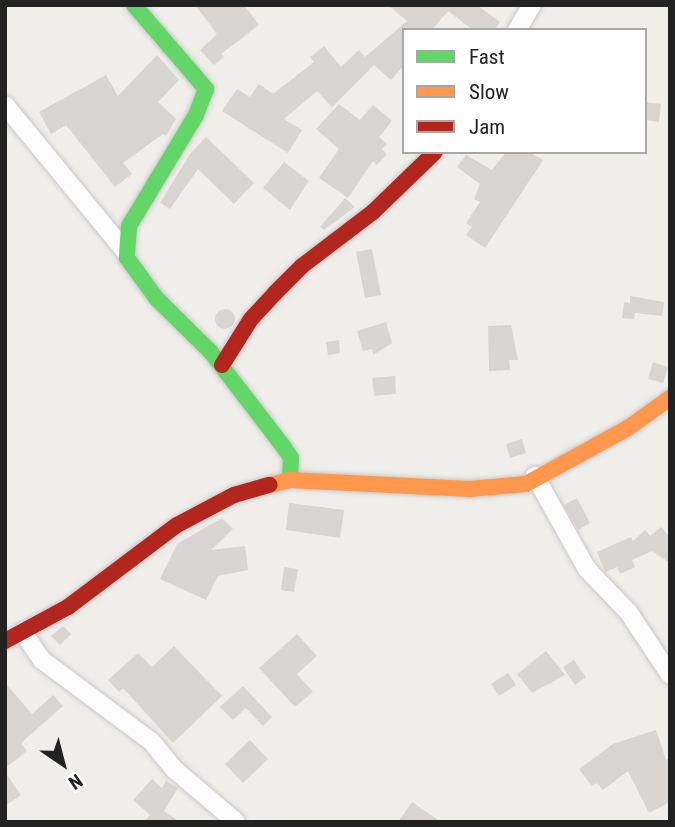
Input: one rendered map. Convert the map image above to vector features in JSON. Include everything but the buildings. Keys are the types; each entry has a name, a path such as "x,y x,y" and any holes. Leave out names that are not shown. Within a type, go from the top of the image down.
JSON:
{"street":[{"path":"125,251 129,226 196,115 206,89 134,5"},
{"path":"518,28 532,5"},
{"path":"5,106 125,251 140,279 222,365 291,458 290,480"},
{"path":"222,365 251,319 275,293 302,266 373,212 433,154"},
{"path":"5,641 68,607 204,508 262,485 290,480 470,489 526,484 535,476 583,455 670,398"},
{"path":"535,476 587,569 629,613 670,675"},
{"path":"23,632 43,660 152,742 176,770 236,822"}],"traffic: fast":[{"path":"134,5 206,89 196,115 129,226 127,258 157,299 210,351 283,446 291,458 290,480"}],"traffic: slow":[{"path":"270,485 290,480 470,489 526,484 628,428 670,398"}],"traffic: jam":[{"path":"222,365 251,319 275,293 302,266 373,212 433,154"},
{"path":"5,641 68,607 177,525 234,495 270,485"}]}
